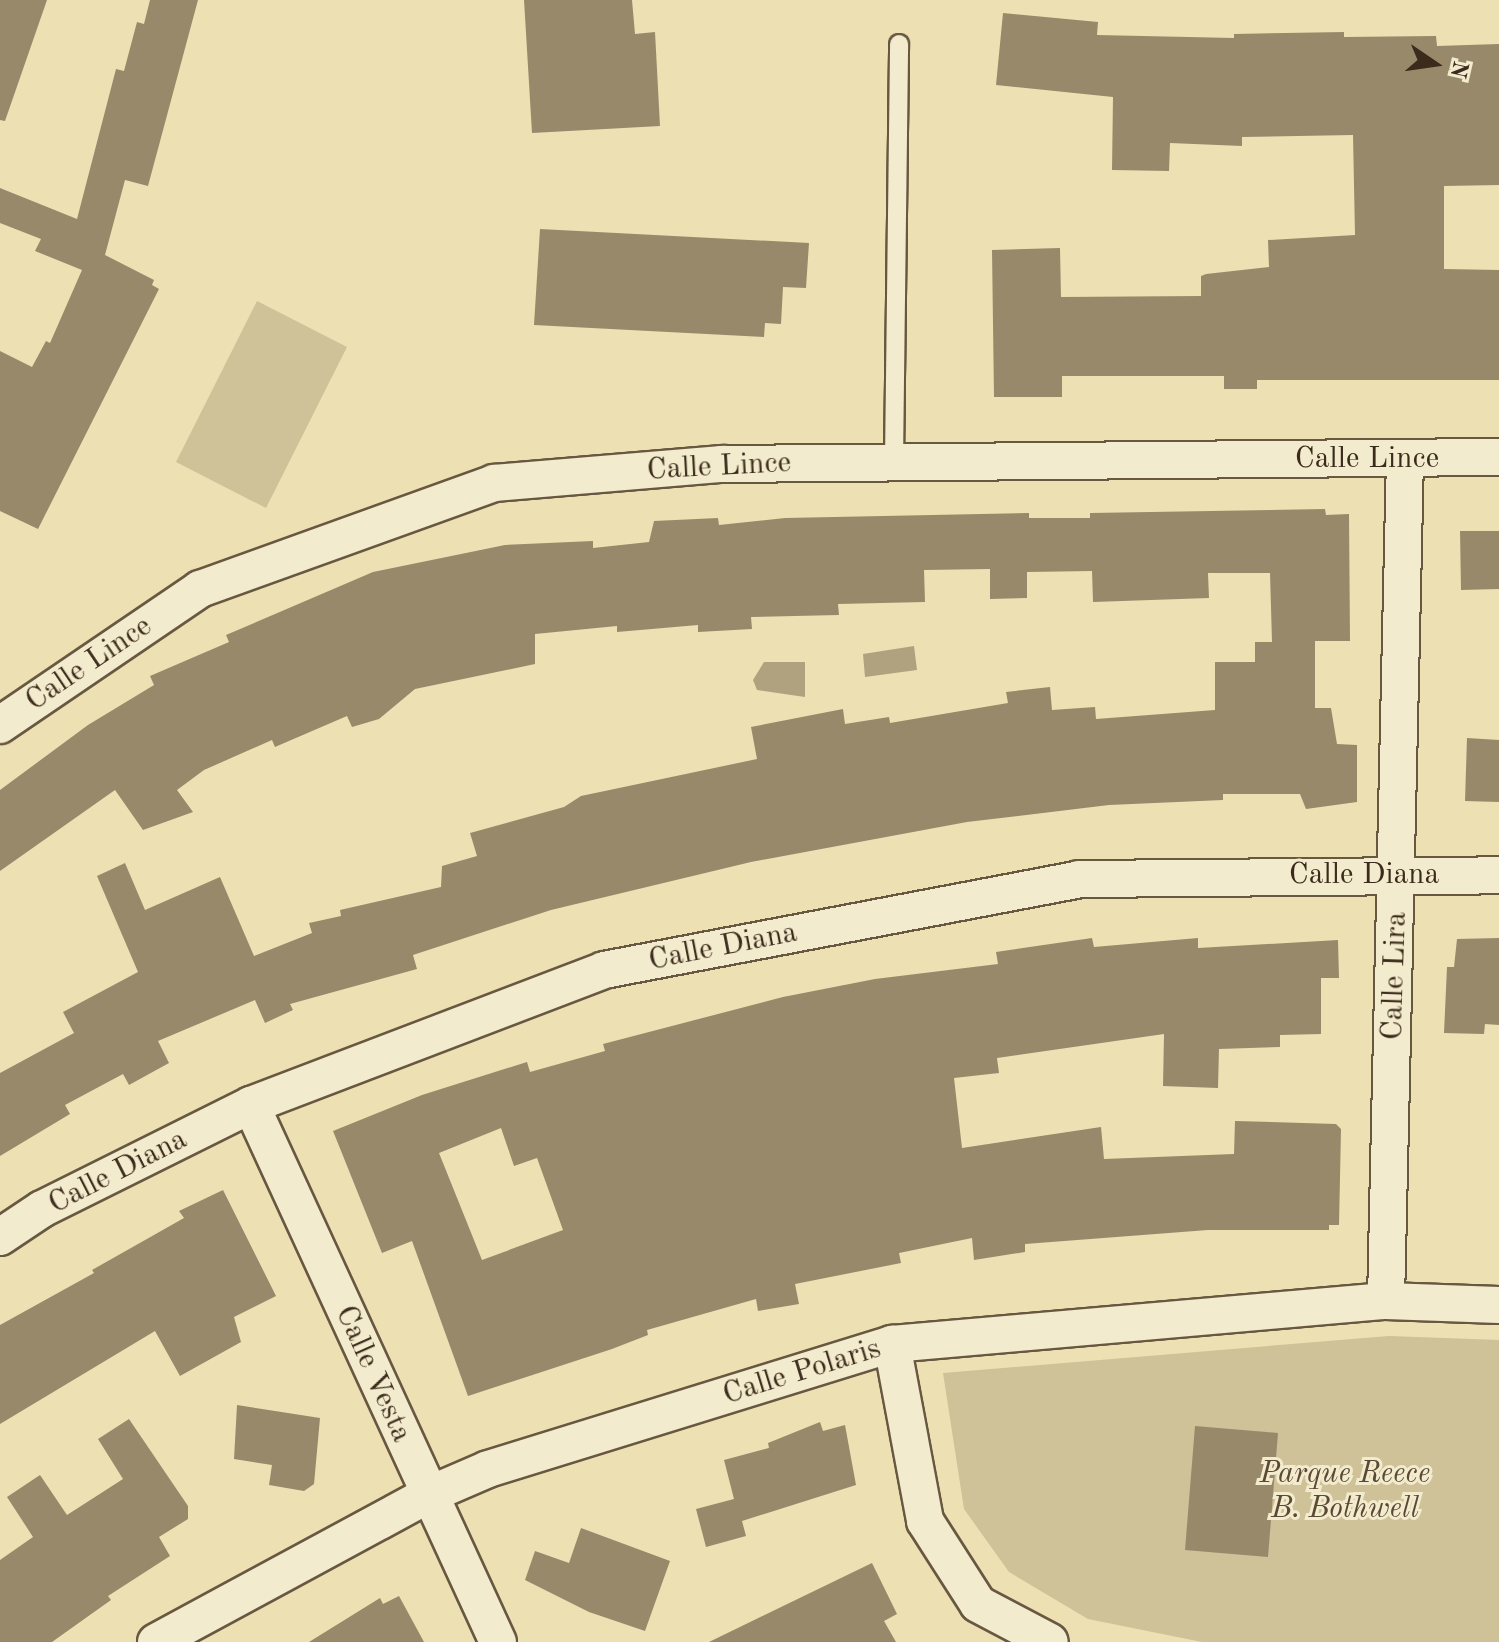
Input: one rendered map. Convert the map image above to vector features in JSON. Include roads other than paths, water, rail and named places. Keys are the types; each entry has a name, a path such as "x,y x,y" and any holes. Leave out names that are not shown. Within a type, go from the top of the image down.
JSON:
{"street":[{"name":"Calle Lince","path":"0,725 200,589 494,483 722,464 1499,457"},
{"name":"Calle Lira","path":"1386,1301 1405,460"},
{"name":"Calle Diana","path":"0,1237 42,1209 251,1105 604,970 1079,879 1398,873 1499,875"},
{"name":"Calle Vesta","path":"251,1105 498,1642"},
{"name":"Calle Polaris","path":"156,1642 428,1495 488,1469 892,1344 1386,1301 1499,1305"},
{"path":"892,1344 925,1521 978,1604 1050,1642"}],"lane":[{"path":"894,461 899,44"}],"park label":[{"name":"Parque Reece B. Bothwell","path":"1345,1491"}]}
